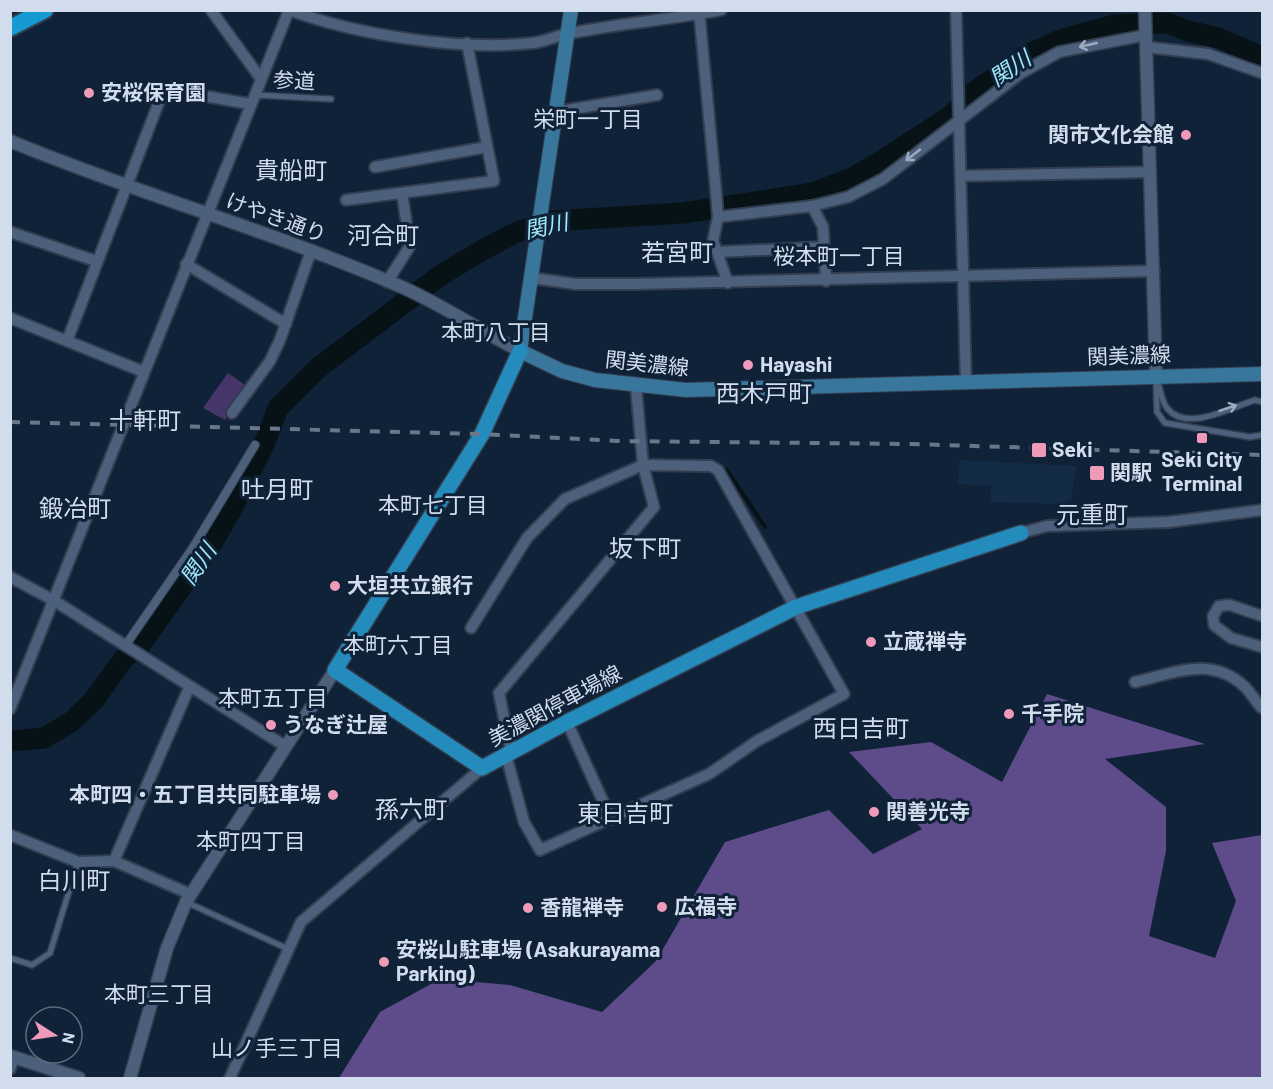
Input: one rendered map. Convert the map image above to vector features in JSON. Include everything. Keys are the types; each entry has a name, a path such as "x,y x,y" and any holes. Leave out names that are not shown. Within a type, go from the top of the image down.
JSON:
{"highway":[{"path":"10,28 45,10"}],"main road":[{"path":"335,670 482,434 520,351 571,10"},
{"name":"関美濃線","path":"520,351 562,371 595,381 636,387 686,390 1263,374"},
{"name":"美濃関停車場線","path":"335,670 482,768 567,722 796,607 1021,532"}],"street":[{"path":"211,10 261,79"},
{"path":"10,709 206,213 289,11 406,39 467,43 534,43 567,34 721,10"},
{"path":"956,10 966,383"},
{"path":"1145,10 1156,376"},
{"path":"699,13 718,216 713,241 728,283"},
{"path":"718,216 812,206 848,197 882,179 959,118 1021,73 1059,52 1146,41 1208,54 1263,73"},
{"path":"346,200 494,181 467,43"},
{"path":"67,341 162,94 252,99"},
{"path":"555,112 657,95"},
{"name":"けやき通り","path":"10,141 126,186 310,251 404,288 520,351"},
{"path":"375,167 487,147"},
{"path":"961,176 1150,172"},
{"path":"387,282 410,246 402,193"},
{"path":"812,206 823,227 826,281"},
{"path":"10,232 96,261"},
{"path":"717,252 824,247"},
{"path":"232,413 270,361 286,324 310,251"},
{"path":"186,264 286,324"},
{"path":"532,278 575,284 728,283 1154,271"},
{"path":"10,318 144,372"},
{"path":"10,328 26,324"},
{"path":"471,628 527,538 565,499 644,465 711,466 718,470 844,694 757,741 710,774 540,850 524,822 499,693 654,507 644,465 636,387"},
{"path":"125,647 192,549 255,445"},
{"path":"1021,532 1047,525 1169,522 1263,510"},
{"path":"10,577 53,600 189,688 285,746"},
{"path":"1263,616 1230,605 1219,606 1213,616 1214,626 1232,638 1263,647"},
{"path":"1135,682 1211,667 1227,673 1246,688 1263,708"},
{"path":"130,1078 167,948 188,898 335,670"},
{"path":"114,861 189,688"},
{"path":"567,722 611,819"},
{"path":"230,1078 301,922 482,768"},
{"path":"10,835 78,862 114,861 188,898"},
{"path":"12,1061 79,1078"}],"lane":[{"name":"参道","path":"252,99 331,99"},
{"path":"1156,376 1167,408 1178,417 1192,420 1255,400 1263,402"},
{"path":"1156,376 1157,412 1165,423 1250,437 1263,435"},
{"path":"10,958 32,965 50,953 78,862"},
{"path":"188,898 288,949"}],"shaded area":[{"path":"228,373 248,387 225,420 203,408"},
{"path":"960,460 1076,466 1071,500 1058,504 991,502 991,486 958,484"},
{"path":"1047,694 1205,744 1105,759 1166,807 1166,851 1149,936 1215,958 1236,901 1212,843 1262,835 1262,1078 339,1078 380,1012 440,979 510,985 602,1012 656,961 725,842 829,810 873,854 922,829 849,752 931,742 1002,782"}],"waterway":[{"name":"関川","path":"10,741 44,738 71,722 94,700 125,657 141,644 208,550 232,509 263,447 278,408 318,368 441,275 486,248 517,232 552,221 683,213 813,193 854,177 883,160 952,115 971,94 1027,55 1060,40 1114,25 1168,23 1188,31 1219,38 1262,57"},
{"path":"727,470 765,527"}],"railway":[{"path":"10,422 482,434 617,441 911,444 1262,455"}],"place":[{"name":"安桜保育園","path":"89,93"},
{"name":"関市文化会館","path":"1186,135"},
{"name":"Hayashi","path":"748,365"},
{"name":"Seki City Terminal","path":"1202,438"},
{"name":"Seki","path":"1039,450"},
{"name":"関駅","path":"1097,473"},
{"name":"大垣共立銀行","path":"335,586"},
{"name":"立蔵禅寺","path":"871,642"},
{"name":"千手院","path":"1009,714"},
{"name":"うなぎ辻屋","path":"271,725"},
{"name":"本町四・五丁目共同駐車場","path":"333,795"},
{"name":"関善光寺","path":"874,812"},
{"name":"広福寺","path":"662,907"},
{"name":"香龍禅寺","path":"528,908"},
{"name":"安桜山駐車場 (Asakurayama Parking)","path":"384,962"}],"district":[{"name":"栄町一丁目","path":"588,119"},
{"name":"貴船町","path":"291,171"},
{"name":"河合町","path":"383,236"},
{"name":"若宮町","path":"677,253"},
{"name":"桜本町一丁目","path":"839,256"},
{"name":"本町八丁目","path":"496,332"},
{"name":"西木戸町","path":"764,394"},
{"name":"十軒町","path":"145,421"},
{"name":"吐月町","path":"277,490"},
{"name":"本町七丁目","path":"433,505"},
{"name":"鍛冶町","path":"75,509"},
{"name":"元重町","path":"1092,515"},
{"name":"坂下町","path":"645,549"},
{"name":"本町六丁目","path":"398,645"},
{"name":"本町五丁目","path":"273,698"},
{"name":"西日吉町","path":"861,729"},
{"name":"孫六町","path":"411,810"},
{"name":"東日吉町","path":"625,814"},
{"name":"本町四丁目","path":"251,841"},
{"name":"白川町","path":"74,881"},
{"name":"本町三丁目","path":"159,994"},
{"name":"山ノ手三丁目","path":"277,1048"}]}
